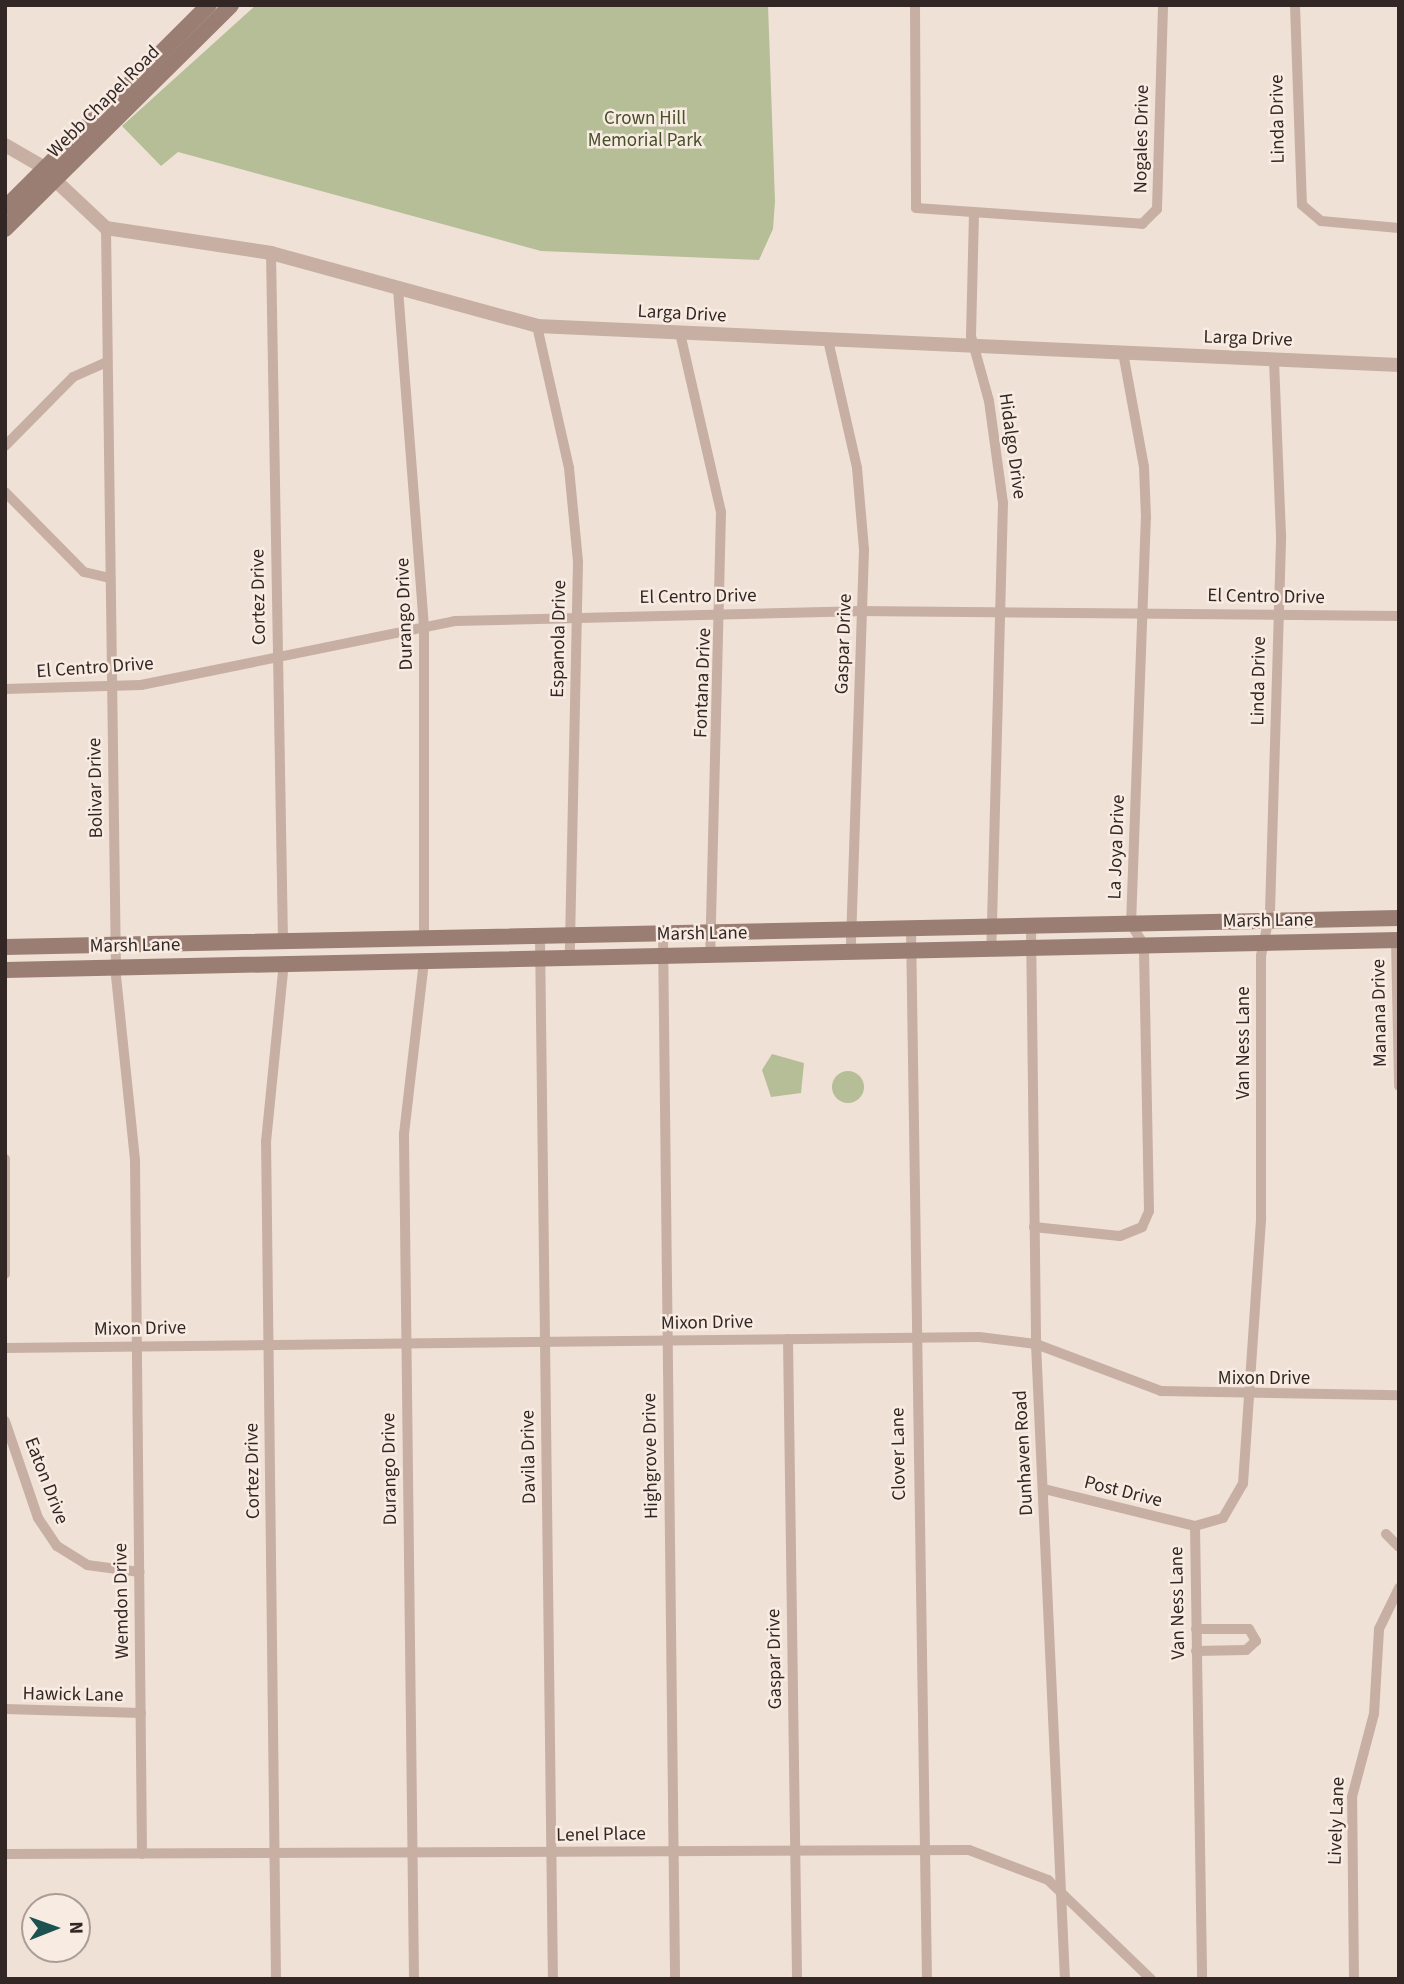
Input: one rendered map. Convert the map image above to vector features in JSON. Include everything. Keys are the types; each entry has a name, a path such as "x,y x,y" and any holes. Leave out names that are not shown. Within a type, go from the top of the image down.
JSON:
{"main road":[{"name":"Webb Chapel Road","path":"5,229 50,175 218,8"},
{"name":"Webb Chapel Road","path":"5,208 50,175"},
{"path":"1373,918 1398,938"},
{"name":"Marsh Lane","path":"5,947 1399,918"},
{"path":"424,938 424,961"},
{"name":"Marsh Lane","path":"5,970 1398,938"},
{"path":"283,941 284,964"}],"street":[{"path":"915,5 912,201 921,211 974,213"},
{"name":"Nogales Drive","path":"974,213 1142,224 1153,218 1163,5"},
{"name":"Linda Drive","path":"1295,5 1297,190 1310,216 1321,221 1399,228"},
{"path":"5,145 50,175 106,228"},
{"name":"Hidalgo Drive","path":"974,213 975,345 1000,467 1002,613 991,949"},
{"name":"Larga Drive","path":"106,228 271,253 537,326 1399,365"},
{"name":"Bolivar Drive","path":"106,228 116,967 135,1161 137,1346"},
{"name":"Cortez Drive","path":"271,253 283,941"},
{"name":"Durango Drive","path":"398,289 424,624 424,938"},
{"name":"Espanola Drive","path":"537,326 569,468 578,617 570,957"},
{"name":"Fontana Drive","path":"680,333 715,468 723,614 710,954"},
{"name":"Gaspar Drive","path":"828,340 857,468 863,611 851,952"},
{"name":"La Joya Drive","path":"1034,1227 1120,1236 1135,1233 1147,1220 1144,945 1131,923 1143,613 1144,467 1124,353"},
{"name":"Linda Drive","path":"1270,920 1281,467 1274,360"},
{"path":"5,446 73,377 107,362"},
{"path":"5,492 84,572 110,578"},
{"name":"El Centro Drive","path":"5,689 111,688 424,624 578,617 863,611 1399,616"},
{"name":"Van Ness Lane","path":"1202,1979 1195,1526 1223,1518 1240,1496 1262,1207 1261,956 1268,942 1270,920"},
{"name":"Dunhaven Road","path":"1031,926 1036,1345 1064,1892 1065,1979"},
{"name":"Clover Lane","path":"911,928 921,1849 927,1979"},
{"name":"Highgrove Drive","path":"663,933 675,1979"},
{"name":"Davila Drive","path":"540,936 553,1979"},
{"name":"Manana Drive","path":"1398,938 1399,1086"},
{"name":"Durango Drive","path":"414,1979 405,1109 424,961"},
{"name":"Cortez Drive","path":"276,1979 266,1113 284,964"},
{"path":"5,1158 5,1274"},
{"name":"Mixon Drive","path":"5,1348 915,1338 1036,1345 1131,1384 1249,1397 1399,1395"},
{"name":"Gaspar Drive","path":"788,1339 797,1979"},
{"name":"Wemdon Drive","path":"137,1346 142,1854"},
{"name":"Eaton Drive","path":"5,1421 38,1517 57,1546 87,1565 140,1572"},
{"name":"Post Drive","path":"1044,1489 1195,1526"},
{"path":"1386,1534 1399,1547"},
{"name":"Lively Lane","path":"1354,1979 1352,1797 1374,1714 1379,1629 1399,1588"},
{"path":"1196,1629 1249,1629 1256,1641 1245,1650 1196,1651"},
{"name":"Hawick Lane","path":"5,1709 141,1713"},
{"name":"Lenel Place","path":"5,1854 274,1856 921,1849 995,1856 1064,1892 1151,1979"}],"green space":[{"name":"Crown Hill Memorial Park","path":"256,5 768,5 775,201 773,229 759,260 541,251 178,152 161,166 122,126"},
{"path":"772,1054 804,1063 801,1093 771,1097 762,1070"},
{"path":"848,1071 859,1076 864,1087 859,1098 848,1103 837,1098 832,1087 837,1076"}]}
